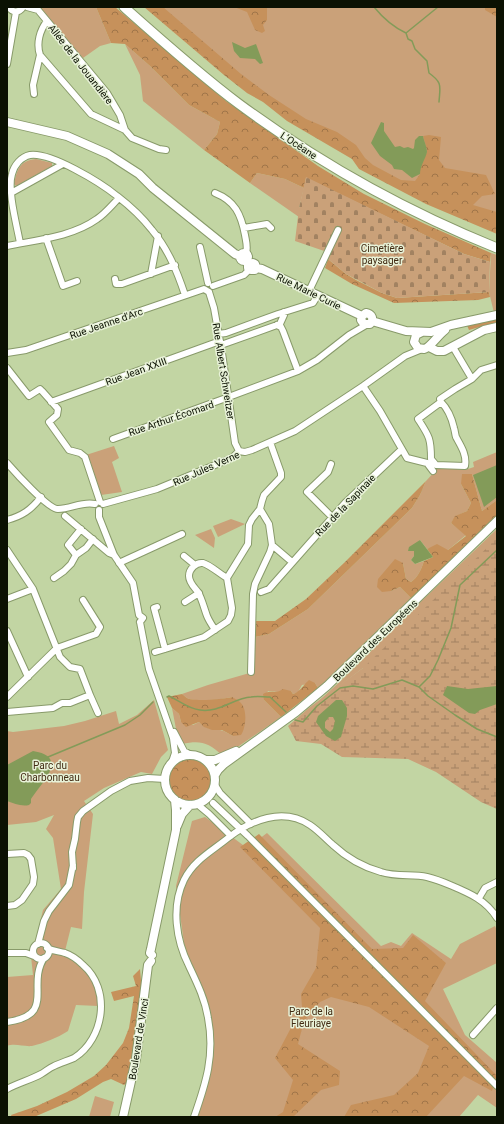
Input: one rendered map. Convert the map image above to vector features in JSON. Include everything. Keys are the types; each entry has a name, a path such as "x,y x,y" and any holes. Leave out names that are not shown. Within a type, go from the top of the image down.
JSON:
{"highway":[{"name":"L’Océane","path":"124,7 188,63 224,92 307,151 396,202 445,226 497,248"},
{"name":"L’Océane","path":"132,7 218,80 312,147 397,196 457,225 497,242"}],"main road":[{"name":"Rue Marie Curie","path":"7,122 55,132 101,150 139,174 153,188 235,254 248,262 362,316 362,322 369,323"},
{"path":"7,126 19,124"},
{"path":"369,323 406,331 432,332 451,325 497,315"},
{"path":"428,346 438,335 451,325"},
{"path":"406,331 414,340 416,346 428,346 440,351 453,347 484,330 497,327"},
{"path":"414,340 417,334 424,332"},
{"path":"424,332 431,337 428,346"},
{"name":"Boulevard des Européens","path":"244,749 296,712 327,686 497,521"},
{"path":"206,760 215,775 215,785 212,793 207,799 193,805 179,803 166,788 165,779 167,770 172,762 181,757 191,755 206,760 215,760 237,750 244,749"},
{"path":"215,775 219,768 244,749"},
{"name":"Boulevard de Vinci","path":"175,800 176,830"},
{"name":"Boulevard de Vinci","path":"123,1117 136,1059 148,965 151,958 150,953 176,830 182,814 193,805"}],"street":[{"path":"9,7 12,11 16,12"},
{"path":"16,12 21,10 23,7"},
{"name":"Allée de la Jouandière","path":"27,7 38,10 107,93 120,115 125,130"},
{"path":"7,64 16,12"},
{"path":"47,21 42,29 38,49 40,55 91,114 125,130 132,138 159,149 166,150"},
{"path":"34,94 33,85 40,55"},
{"path":"20,243 10,179 17,164 25,157 35,155 64,164 99,183 120,198 144,220 158,236 175,265 185,295"},
{"path":"11,193 64,164"},
{"path":"208,287 244,275 248,262 244,228 240,216 232,203 224,196 215,193"},
{"path":"7,246 64,234 88,225 101,216 120,198"},
{"path":"244,228 266,224 271,228"},
{"path":"310,304 338,230"},
{"path":"151,274 158,236"},
{"path":"46,238 63,286 77,281"},
{"name":"Rue Albert Schweitzer","path":"200,247 220,343 235,443 238,451"},
{"path":"115,279 116,284 122,284 175,265"},
{"name":"Rue Jeanne d'Arc","path":"7,353 26,350 208,287"},
{"path":"218,334 310,304 330,301"},
{"path":"281,313 278,326 283,331 298,371"},
{"name":"Rue Arthur Écomard","path":"113,439 229,398 298,371 317,360 349,335 369,323"},
{"name":"Rue Jean XXIII","path":"51,402 220,343 278,326"},
{"name":"Rue Jules Verne","path":"405,356 414,340"},
{"name":"Rue Jules Verne","path":"41,497 55,509 60,509 87,503 99,505 157,489 231,458 238,451 248,451 295,431 405,356 428,346"},
{"path":"453,347 472,379"},
{"path":"441,402 446,408 461,444 466,459 465,466 436,464 431,459 429,438 418,419 441,402 440,399 455,388 472,379 482,370 497,365"},
{"path":"7,368 27,394 40,390 58,409 57,416 49,422 72,452 80,453 85,457 99,505 98,517 114,555 133,583 139,615 136,620 140,622 148,665 166,716 175,748 172,762"},
{"path":"363,386 380,411 401,450 407,458 427,463 433,471"},
{"path":"156,652 204,637 228,621 232,608 227,578 248,544 249,525 260,509 264,495 281,477 270,442"},
{"name":"Rue de la Sapinaie","path":"261,592 269,589 332,517 401,450"},
{"path":"7,463 41,497 27,512 7,520"},
{"path":"331,464 328,472 308,492 332,517"},
{"path":"251,672 253,594 255,584 270,552 272,544 268,524 260,509"},
{"path":"65,516 109,554 114,555"},
{"path":"76,555 68,545 81,529"},
{"path":"119,563 182,534"},
{"path":"54,578 71,564 76,555 86,548 93,539"},
{"path":"272,544 292,562"},
{"path":"7,550 33,589 60,657 70,667 80,669 98,713"},
{"path":"184,556 195,565"},
{"path":"214,630 207,616 199,593 188,576 195,565 201,563 207,564 227,578"},
{"path":"7,599 33,589"},
{"path":"185,602 199,593"},
{"path":"7,697 57,648 96,634 100,627 83,600"},
{"path":"157,608 154,608 165,649"},
{"path":"7,631 28,677"},
{"path":"7,712 53,708 62,703 70,703 90,695"},
{"path":"166,716 184,751 191,755"},
{"path":"7,1022 27,1017 34,1010 37,1000 38,972 42,949 42,929 49,911 69,885 73,868 72,852 76,839 77,822 80,813 104,795 130,781 140,778 165,779"},
{"path":"215,785 224,797 251,824"},
{"path":"213,803 497,1086"},
{"path":"193,805 209,814 231,836"},
{"path":"194,1117 204,1090 209,1069 210,1033 206,1007 185,957 180,940 176,920 177,908 183,885 193,867 207,853 240,829 262,819 278,816 299,819 311,825 345,855 367,868 383,873 426,877 451,886 479,898 492,909 497,918"},
{"path":"7,854 24,853 28,855 31,859 34,877 33,884 22,900 15,905 7,906"},
{"path":"479,898 485,888 497,882"},
{"path":"35,957 42,949"},
{"path":"35,957 42,949"},
{"path":"7,953 26,953 42,949 66,954 76,959 87,969 96,982 100,991 101,1014 97,1028 85,1048 73,1058 7,1088"},
{"path":"26,953 35,957"},
{"path":"35,957 38,972"},
{"path":"473,1035 497,1008"}],"green space":[{"path":"37,7 96,7 111,43 100,46 83,58"},
{"path":"96,7 115,7 226,101 318,166 364,194 425,224 491,253 490,262 464,254 306,178 304,188 285,179 257,173 250,183 204,150 217,134 220,122 189,105 150,66 125,44 111,43"},
{"path":"144,7 163,7 241,74 269,95 306,119 337,132 356,145 365,158 373,165 401,180 415,181 420,174 420,168 427,150 423,136 429,135 441,137 439,160 445,168 486,175 495,194 482,196 473,205 497,212 497,234 426,204 359,169 352,159 287,121 263,102 247,93"},
{"path":"150,7 497,7 497,224 411,189 340,150"},
{"path":"234,7 267,7 267,20 263,25 265,31 262,33 255,30 247,12"},
{"path":"485,7 497,7 497,17 485,10"},
{"path":"125,44 150,66 189,105 220,122 217,134 204,150 143,101 140,75"},
{"path":"36,159 52,163 52,166 16,186 14,184 16,174 22,164"},
{"path":"257,173 285,179 304,188 299,208 299,217 250,183"},
{"name":"Cimetière paysager","path":"306,177 464,254 490,262 489,292 397,298 382,293 346,274 328,259 330,253 295,241 299,208"},
{"path":"491,253 497,255 497,316 495,317 489,292"},
{"path":"328,259 356,280 382,293 397,298 489,292 490,297 478,300 394,303 352,284 325,268"},
{"path":"497,316 497,322 469,330 466,323"},
{"path":"114,446 119,458 112,462 122,492 101,495 86,455"},
{"path":"497,452 497,500 482,511 472,474 461,484 471,503 467,511 456,516 451,523 466,535 448,550 427,549 420,540 411,560 415,564 424,561 419,573 411,582 406,579 403,563 391,591 400,587 412,599 357,653 318,688 315,683 302,685 298,692 293,694 291,691 268,691 264,700 281,717 239,746 222,755 204,743 194,742 182,744 176,729 172,708 179,714 181,722 193,725 199,722 207,728 222,730 233,736 232,697 216,700 196,700 187,698 182,694 253,672 255,637 269,634 308,609 412,508 426,481 439,467 465,470 474,467 473,462"},
{"path":"462,474 472,474 482,511 497,500 497,515 412,599 400,587 391,591 382,592 377,587 378,579 395,559 403,563 406,579 411,582 416,578 424,561 433,557 427,549 437,544 448,550 466,536 451,523 455,516 467,511 471,503 461,484"},
{"path":"426,481 412,508 308,609 269,634 255,637 255,621 275,621 306,599"},
{"path":"231,519 245,524 218,537 213,526"},
{"path":"211,529 215,538 214,548 195,535"},
{"path":"497,529 497,621 368,669 363,668 313,706 344,677"},
{"path":"497,538 497,809 481,802 436,772 408,759 342,757 321,744 296,741 288,726 310,707 363,668"},
{"path":"309,680 315,683 318,688 281,717 264,700 263,694 277,692 283,689 291,691 293,694 300,690"},
{"path":"182,694 187,698 196,700 232,697 243,705 245,723 243,732 241,735 233,736 222,730 212,730 204,727 199,722 186,727 181,722 179,714 172,708 167,697"},
{"name":"Parc du Charbonneau","path":"154,700 168,750 161,757 152,774 141,772 104,788 84,801 93,814 84,892 82,929 71,927 64,955 75,961 90,974 99,993 98,1006 76,1005 68,1031 46,1042 32,1046 7,1046 7,977 33,975 30,947 36,939 43,910 61,889 53,838 46,829 54,815 36,822 7,825 7,731 13,732 64,726 116,711 119,724 137,715"},
{"path":"191,759 203,763 209,769 213,781 209,793 203,799 191,803 179,799 173,793 169,781 173,769 179,763"},
{"name":"Parc de la Fleuriaye","path":"205,817 247,848 267,833 381,946 391,942 401,946 412,933 451,959 460,944 495,926 497,931 497,963 443,989 465,1035 497,1063 497,1108 478,1095 459,1117 196,1117 212,1059 210,1013 187,958 176,886 192,821"},
{"path":"259,834 372,949 403,948 413,935 446,963 425,1001 497,1076 492,1091 464,1076 426,1117 344,1117 351,1105 394,1095 418,1073 429,1046 369,1007 331,997 320,1002 304,1021 298,1044 340,1071 339,1085 321,1090 293,1117 275,1117 283,1112 293,1080 275,1058 302,1007 301,994 316,968 320,928 240,847"},
{"path":"140,969 142,992 129,1081 124,1085 111,1079 103,1082 76,1099 34,1117 12,1117 11,1115 37,1106 67,1092 94,1076 106,1065 123,1043 129,1028 134,996 114,1001 111,992 136,986 133,976"},
{"path":"95,1096 114,1102 110,1117 89,1117"}],"shaded area":[{"path":"232,42 245,48 256,44 263,63 260,64 255,59 240,58 234,51"},
{"path":"381,122 384,123 384,131 395,147 400,146 413,149 415,140 419,136 423,136 427,152 420,174 412,178 402,170 394,169 392,165 380,156 371,143"},
{"path":"497,465 497,497 484,507 473,475"},
{"path":"420,540 433,557 415,564 411,560 414,556 414,551 408,551 409,547"},
{"path":"447,686 468,689 497,686 497,704 480,710 475,714 469,713 443,695"},
{"path":"336,700 342,700 347,708 347,716 341,737 335,741 326,736 316,722 318,716","holes":["329,717 333,717 335,721 333,729 330,732 325,728 325,722"]},
{"path":"33,751 44,754 50,759 52,764 50,771 31,799 31,803 29,805 20,805 7,801 7,765"}],"waterway":[{"path":"374,7 388,22 406,33 438,7"},
{"path":"406,33 408,39 412,41 415,49 427,61 429,73 439,82 439,102"},
{"path":"419,687 430,676 451,628 460,585 497,550"},
{"path":"295,720 303,722 317,706 340,688 353,686 373,689 402,680 419,687 428,696 477,729 497,737"},
{"path":"167,697 169,696 192,708 200,710 214,709 245,698 270,697 286,712"},
{"path":"48,757 125,725 140,715 153,702"}]}
